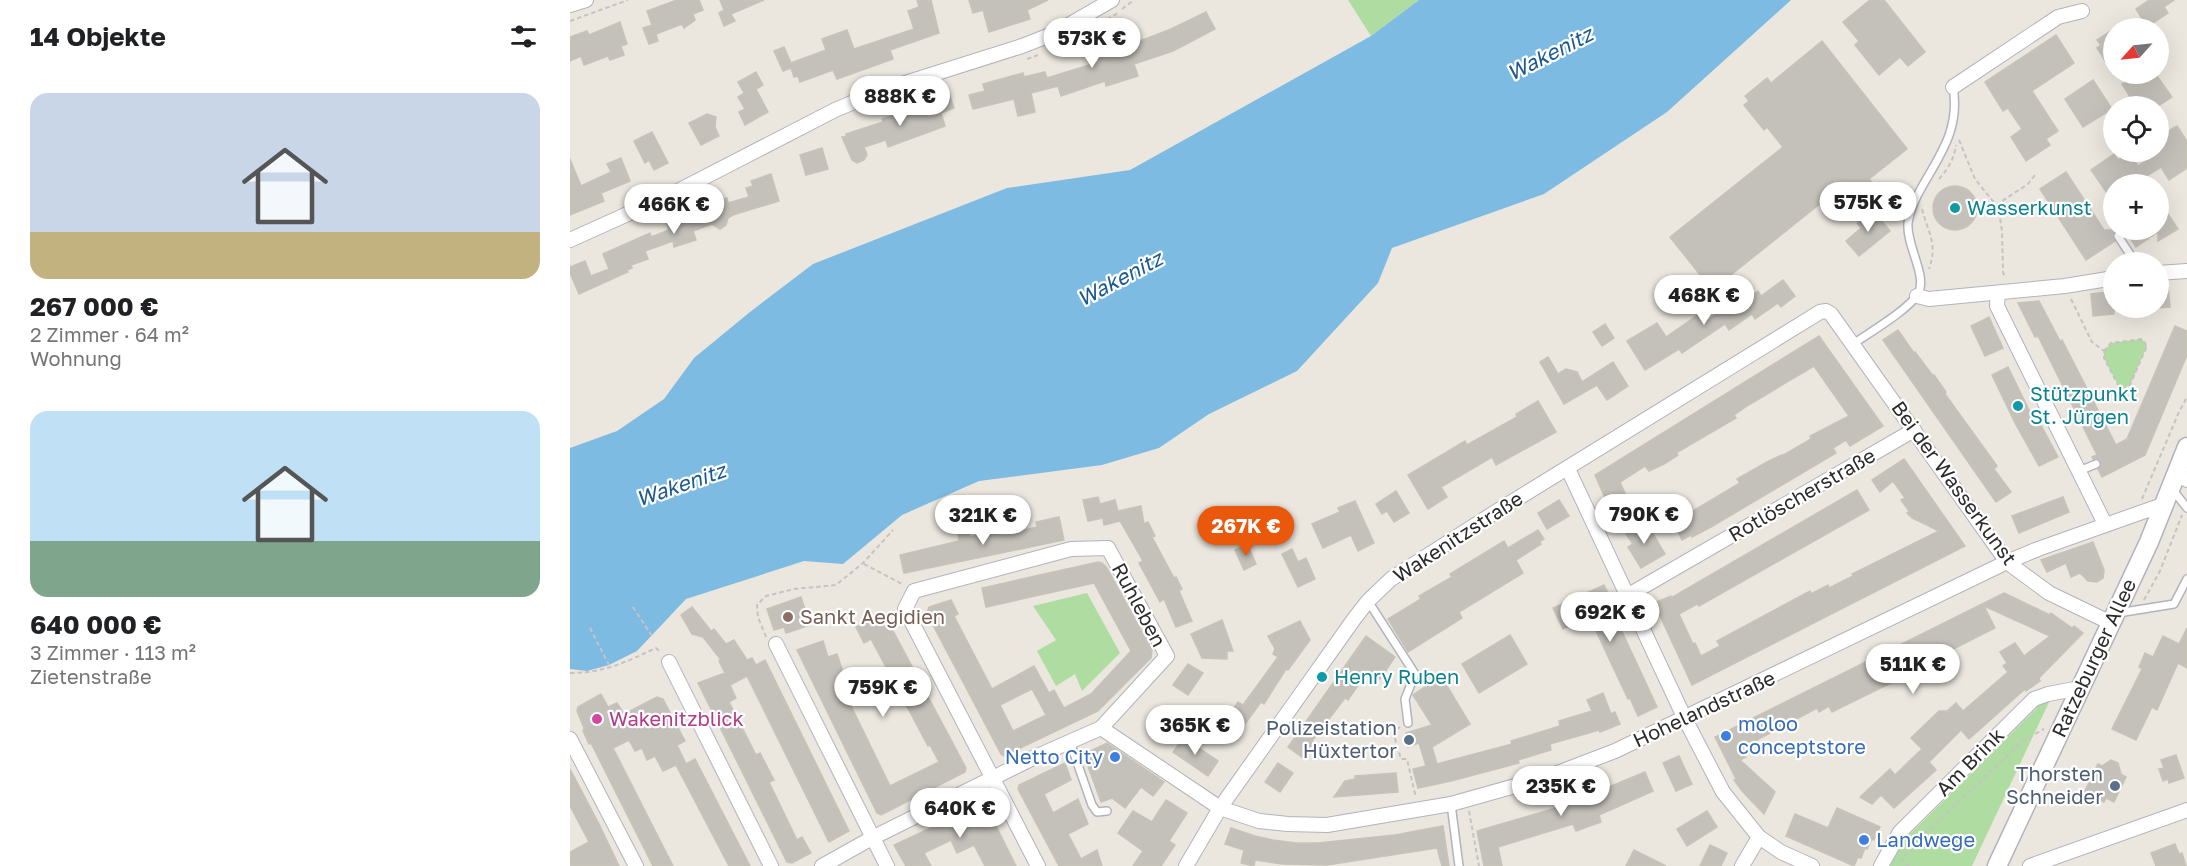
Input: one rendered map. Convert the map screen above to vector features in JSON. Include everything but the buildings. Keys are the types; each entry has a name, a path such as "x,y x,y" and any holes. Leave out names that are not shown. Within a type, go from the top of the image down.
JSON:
{"main road":[{"name":"Ratzeburger Allee","path":"1997,866 2175,487 2187,447"}],"street":[{"path":"570,5 586,0"},
{"path":"570,240 674,193 835,110 889,87 1033,42 1079,21 1112,0"},
{"path":"1953,87 2058,18 2082,11"},
{"path":"2169,272 2187,271"},
{"path":"1919,290 1929,299 2065,286 2103,280"},
{"path":"2005,292 1997,306 2106,524"},
{"name":"Bei der Wasserkunst","path":"1826,311 1831,314 2007,562 2049,593 2113,618"},
{"name":"Wakenitzstraße","path":"1186,866 1220,808 1368,600 1391,579 1820,312 1826,311"},
{"name":"Rotlöscherstraße","path":"1627,596 1914,430"},
{"path":"1568,469 1685,719 1723,792 1759,837 1781,852 1812,866"},
{"name":"Hohelandstraße","path":"1101,728 1220,808 1259,821 1327,825 1451,804 1547,777 1615,751 2007,562 2139,512 2175,487"},
{"name":"Ruhleben","path":"993,779 905,609 914,591 1071,549 1108,548 1167,656 1101,728"},
{"path":"776,644 887,866"},
{"path":"669,662 771,866"},
{"name":"Am Brink","path":"1881,866 1900,832 2034,699 2080,688"},
{"path":"822,866 872,838 1033,758 1101,728"},
{"path":"570,739 636,866"},
{"path":"993,779 1038,866"},
{"path":"2030,866 2187,810"},
{"path":"1742,866 1759,837"}],"lane":[{"path":"1852,344 1909,304 1919,290 1921,276 1910,246 1908,225 1911,209 1950,134 1955,117 1953,87"},
{"path":"2079,471 2096,464"},
{"path":"2175,487 2187,508"},
{"path":"2113,618 2174,604 2187,579"},
{"path":"1368,600 1415,674 1405,699 1407,723"},
{"path":"1070,742 1092,805 1097,812 1107,811"},
{"path":"1451,804 1459,866"}],"path":[{"path":"570,21 628,0"},
{"path":"1068,42 1113,16 1134,0"},
{"path":"1020,61 1041,54"},
{"path":"1957,136 1974,179 1996,205 2002,231 2005,292"},
{"path":"1938,180 1948,170"},
{"path":"1996,205 2028,184 2035,175"},
{"path":"1919,290 1930,268 1934,252 1933,239 1922,209 1923,203"},
{"path":"2065,286 2092,342 2104,351"},
{"path":"2142,339 2147,346 2130,385 2124,388 2118,386 2104,358 2104,351 2111,343 2142,339"},
{"path":"2139,512 2170,431 2187,397"},
{"path":"776,644 767,640 758,617 757,605 766,596 794,589 836,585 863,563 893,531"},
{"path":"863,563 900,583"},
{"path":"633,607 652,636"},
{"path":"590,628 609,665"},
{"path":"570,673 611,669 656,648"},
{"path":"1407,723 1393,732 1401,759 1407,759 1419,810"},
{"path":"1909,866 1900,861 1919,839 2024,740 2044,729 2040,739"},
{"path":"1466,800 1479,866"}],"green space":[{"path":"1348,0 1419,0 1371,36"},
{"path":"2142,339 2147,346 2130,385 2124,388 2118,385 2104,358 2104,351 2111,343"},
{"path":"1087,593 1120,653 1082,691 1075,674 1056,686 1037,651 1056,640 1033,606"},
{"path":"2050,700 1972,866 1890,866 1902,842 2037,708 2034,705"}],"water":[{"name":"Wakenitz","path":"1419,0 1791,0 1667,112 1544,194 1392,248 1378,283 1297,371 1209,414 1159,448 1102,465 979,481 902,515 843,564 804,561 686,599 637,651 609,665 587,671 570,669 570,448 617,431 664,399 694,358 813,264 1007,188 1130,170 1371,36"}],"place":[{"name":"Wasserkunst","path":"1955,208"},
{"name":"Stützpunkt St. Jürgen","path":"2018,406"},
{"name":"Sankt Aegidien","path":"788,617"},
{"name":"Henry Ruben","path":"1322,677"},
{"name":"Wakenitzblick","path":"597,719"},
{"name":"moloo conceptstore","path":"1726,736"},
{"name":"Polizeistation Hüxtertor","path":"1409,740"},
{"name":"Netto City","path":"1115,757"},
{"name":"Thorsten Schneider","path":"2115,786"},
{"name":"Landwege","path":"1864,840"}]}
